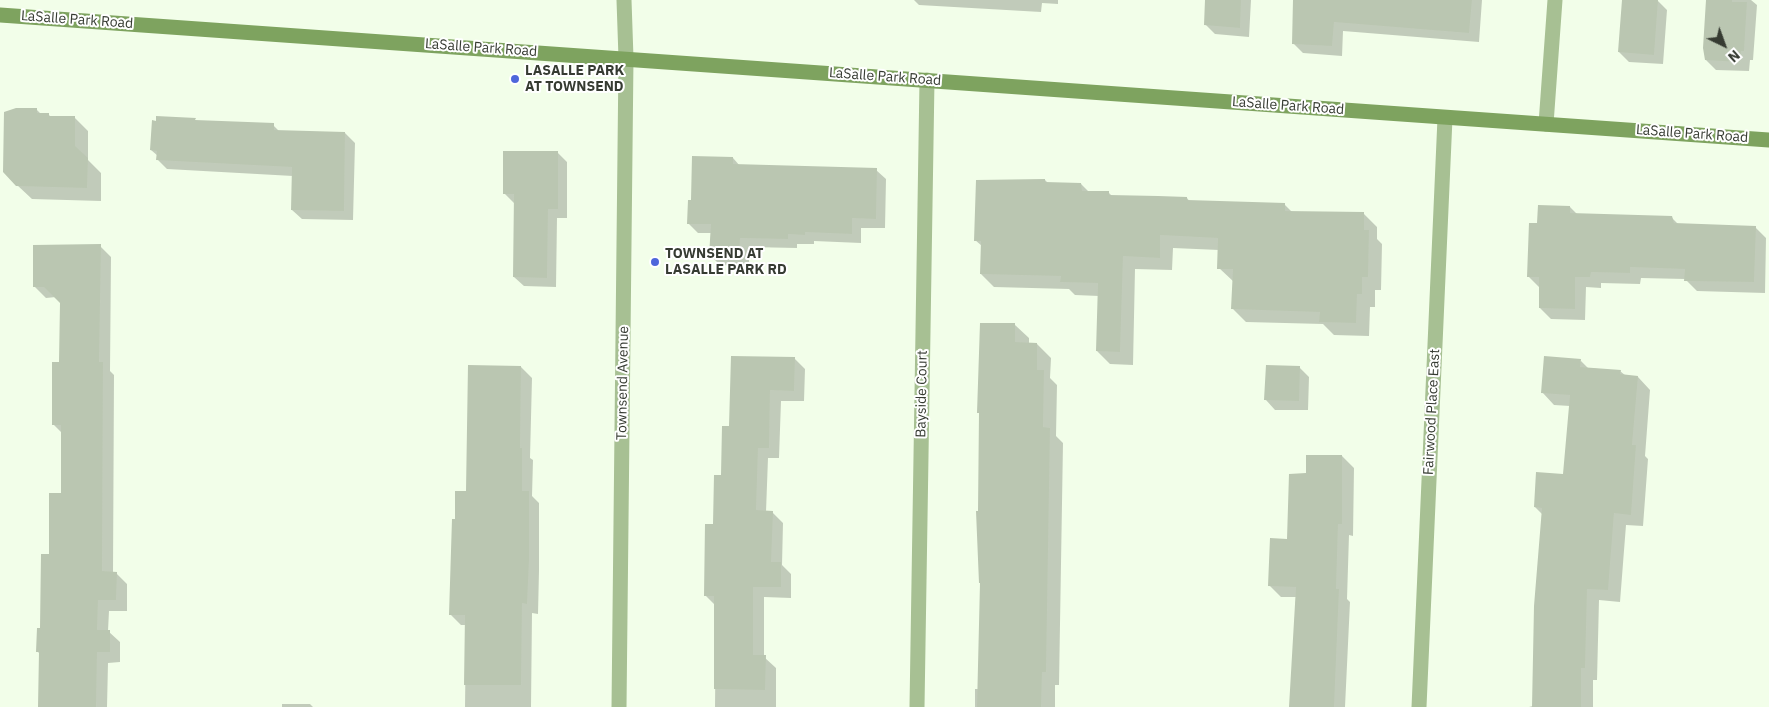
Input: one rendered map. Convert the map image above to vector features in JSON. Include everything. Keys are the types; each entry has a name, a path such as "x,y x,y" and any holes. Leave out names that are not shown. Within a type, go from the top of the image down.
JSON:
{"main road":[{"name":"LaSalle Park Road","path":"0,15 1769,140"}],"street":[{"name":"Townsend Avenue","path":"619,707 626,58 624,0"},
{"path":"1546,124 1556,0"},
{"name":"Bayside Court","path":"917,707 927,80"},
{"name":"Fairwood Place East","path":"1419,707 1445,118"}],"building":[{"path":"1205,0 1241,0 1240,28 1204,25"},
{"path":"1293,0 1472,0 1469,33 1334,22 1332,46 1292,44"},
{"path":"1622,0 1658,0 1654,55 1618,52"},
{"path":"1706,0 1747,2 1744,51 1741,51 1740,62 1705,60 1703,48"},
{"path":"16,108 37,108 37,113 49,113 49,116 75,116 75,146 88,158 87,188 16,186 3,172 4,112"},
{"path":"156,116 196,118 195,120 274,123 274,130 345,132 344,211 291,210 292,167 156,160 157,151 150,150 152,120 156,121"},
{"path":"503,151 558,151 558,209 548,209 547,278 513,277 514,194 503,194"},
{"path":"692,156 733,157 733,164 877,168 876,219 852,218 852,234 805,232 805,235 788,234 788,239 740,238 739,257 709,256 711,224 687,224 688,200 691,200"},
{"path":"1045,179 1045,182 1081,183 1082,191 1109,191 1109,195 1187,197 1187,200 1285,203 1285,211 1364,212 1364,230 1369,230 1368,277 1362,277 1362,294 1357,294 1356,323 1319,322 1320,312 1231,309 1233,269 1217,269 1218,238 1160,235 1160,258 1123,256 1120,352 1096,351 1098,283 1060,282 1061,276 980,274 981,241 974,241 976,180"},
{"path":"1538,205 1570,206 1570,213 1672,216 1674,223 1756,226 1754,282 1684,281 1685,269 1630,267 1630,273 1591,272 1590,277 1575,277 1575,309 1539,308 1539,277 1527,277 1529,223 1537,223"},
{"path":"101,244 99,362 103,362 102,571 117,572 116,600 98,600 97,630 110,630 110,652 97,652 96,707 38,707 39,652 36,652 37,628 40,628 41,554 49,554 49,493 61,493 61,425 52,425 52,362 59,362 60,303 44,287 33,287 33,245"},
{"path":"980,323 1015,323 1015,342 1037,343 1037,370 1044,370 1043,427 1050,428 1046,672 1042,672 1041,707 977,707 980,583 976,511 978,511 979,413 977,413"},
{"path":"731,356 795,357 794,391 770,390 769,448 758,448 756,510 773,511 771,562 781,562 781,587 753,587 753,655 766,655 765,690 714,689 714,596 704,596 705,524 713,524 714,475 721,475 722,426 729,426"},
{"path":"1544,356 1581,359 1580,367 1621,370 1620,374 1638,376 1632,445 1636,445 1631,515 1614,513 1608,590 1587,589 1585,668 1581,668 1581,707 1532,707 1534,606 1542,508 1534,507 1536,472 1563,474 1570,395 1541,393"},
{"path":"468,365 521,366 520,448 522,448 522,491 529,491 529,560 527,604 522,603 521,685 464,685 465,615 449,615 452,519 455,519 455,491 466,491"},
{"path":"1266,365 1300,366 1299,401 1264,400"},
{"path":"1306,455 1342,455 1342,524 1338,524 1336,589 1339,589 1334,707 1289,707 1296,587 1268,586 1270,538 1287,539 1289,474 1306,473"}],"place":[{"name":"LASALLE PARK AT TOWNSEND","path":"515,79"},
{"name":"TOWNSEND AT LASALLE PARK RD","path":"655,262"}]}
